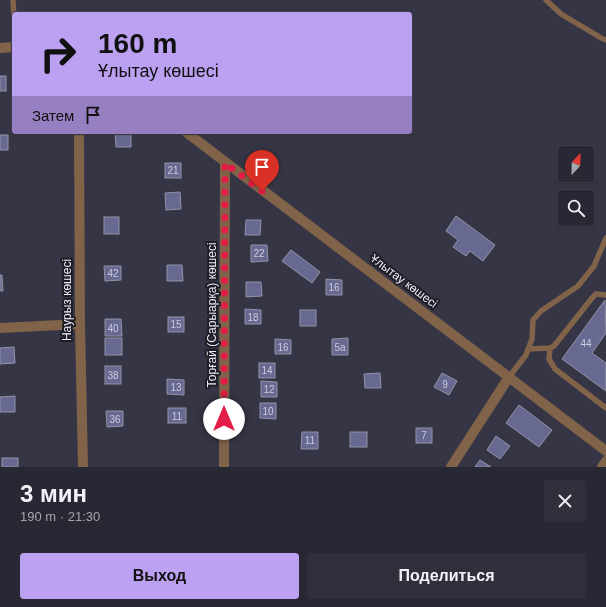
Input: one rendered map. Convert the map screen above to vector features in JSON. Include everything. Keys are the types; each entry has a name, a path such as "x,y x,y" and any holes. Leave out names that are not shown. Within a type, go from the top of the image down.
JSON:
{"street":[{"path":"0,48 12,47"},
{"name":"Наурыз көшесі","path":"79,134 80,324 83,467"},
{"name":"Ұлытау көшесі","path":"189,134 606,451"},
{"name":"Торғай (Сарыарқа) көшесі","path":"224,467 225,163"},
{"path":"0,328 80,324"},
{"path":"451,467 510,377"},
{"path":"602,467 606,461"}],"lane":[{"path":"13,0 14,12"},
{"path":"546,0 561,14 603,40 606,40"},
{"path":"510,377 526,355 532,339 533,320 541,311 578,286 594,266 606,238"},
{"path":"528,349 550,348 554,346 596,294 606,295"},
{"path":"550,348 549,360 554,369 606,408"}],"building":[{"path":"0,76 6,76 6,91 0,91"},
{"path":"115,134 131,134 131,147 116,147"},
{"path":"0,135 8,135 8,150 0,150"},
{"path":"165,163 181,163 181,178 165,178"},
{"path":"180,192 181,209 166,210 165,193"},
{"path":"456,216 495,245 483,261 470,251 466,256 453,247 458,240 446,231"},
{"path":"104,217 119,217 119,234 104,234"},
{"path":"246,220 261,220 260,235 245,235"},
{"path":"251,245 267,245 268,261 251,262"},
{"path":"291,250 320,272 312,283 282,261"},
{"path":"167,265 182,265 183,281 167,281"},
{"path":"104,266 121,266 121,280 105,281"},
{"path":"0,275 2,275 3,291 0,291"},
{"path":"326,279 342,280 342,295 326,295"},
{"path":"246,282 261,282 262,296 246,297"},
{"path":"605,300 606,333 592,353 606,363 606,391 562,359"},
{"path":"245,309 261,310 261,324 245,324"},
{"path":"300,310 316,310 316,326 300,326"},
{"path":"168,317 184,317 184,332 168,332"},
{"path":"105,319 121,319 122,336 105,336"},
{"path":"105,338 122,338 122,355 105,355"},
{"path":"348,338 348,355 332,355 332,339"},
{"path":"275,339 291,340 291,354 275,354"},
{"path":"14,347 15,363 0,364 0,348"},
{"path":"259,363 275,363 275,378 259,378"},
{"path":"105,366 121,366 121,384 105,384"},
{"path":"380,373 381,388 365,388 364,374"},
{"path":"442,373 457,381 449,395 434,387"},
{"path":"167,379 184,380 184,395 167,394"},
{"path":"261,381 277,382 277,397 261,397"},
{"path":"15,396 15,412 0,412 0,397"},
{"path":"260,403 276,403 276,419 260,418"},
{"path":"519,405 552,430 539,447 506,423"},
{"path":"168,408 186,408 186,423 168,423"},
{"path":"106,411 123,411 123,426 107,427"},
{"path":"416,428 432,428 432,443 416,443"},
{"path":"302,432 318,432 318,449 301,449"},
{"path":"350,432 367,432 367,447 350,447"},
{"path":"496,436 510,446 500,459 487,450"},
{"path":"2,458 18,458 18,467 2,467"},
{"path":"480,460 491,467 475,467"}],"route":[{"path":"224,419 225,163 262,191"}]}
